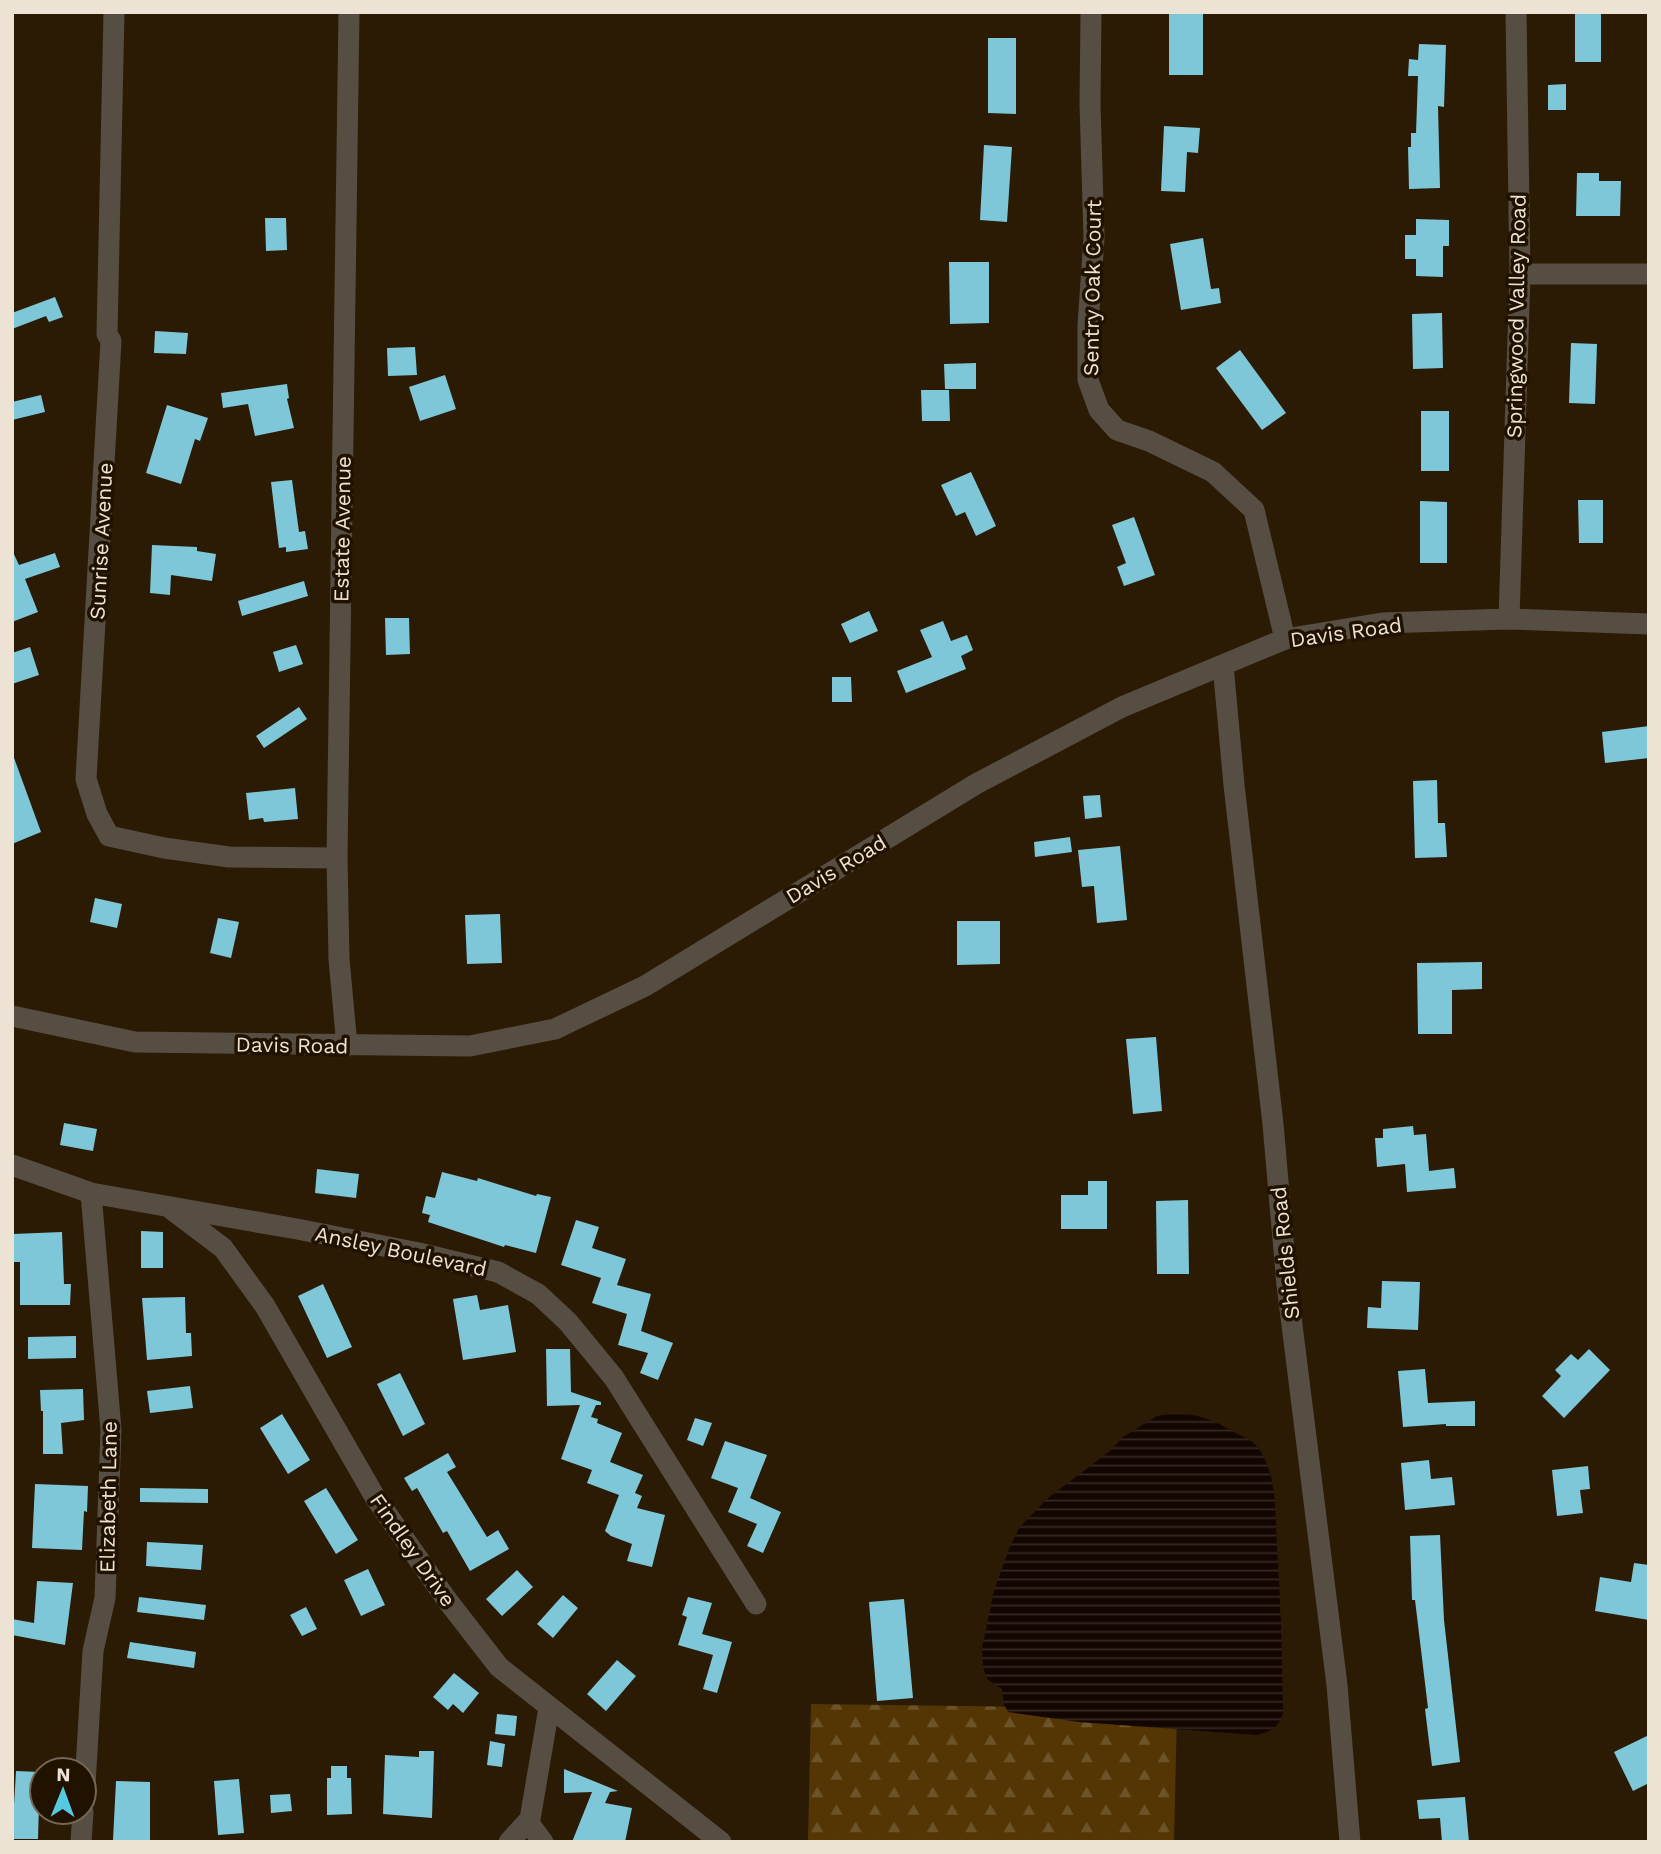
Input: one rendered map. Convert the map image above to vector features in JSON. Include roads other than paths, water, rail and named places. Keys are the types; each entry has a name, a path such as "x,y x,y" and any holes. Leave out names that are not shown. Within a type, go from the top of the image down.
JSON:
{"street":[{"name":"Sunrise Avenue","path":"114,12 107,334 111,341 86,779 97,814 109,836 164,848 229,856 337,858"},
{"name":"Estate Avenue","path":"347,1046 340,959 337,858 349,12"},
{"name":"Sentry Oak Court","path":"1091,12 1090,104 1094,238 1088,325 1088,380 1099,410 1117,430 1149,441 1213,472 1254,510 1285,639"},
{"name":"Springwood Valley Road","path":"1509,619 1520,274 1516,12"},
{"path":"1520,274 1649,274"},
{"name":"Davis Road","path":"12,1016 135,1042 471,1046 555,1029 645,986 976,784 1122,708 1285,639 1382,623 1509,619 1649,624"},
{"name":"Shields Road","path":"1223,665 1273,1124 1287,1285 1337,1685 1350,1842"},
{"name":"Ansley Boulevard","path":"12,1165 91,1193 432,1256 498,1272 538,1294 568,1322 614,1378 757,1604"},
{"name":"Elizabeth Lane","path":"87,1756 93,1651 105,1598 111,1430 91,1193"},
{"name":"Findley Drive","path":"166,1206 223,1248 265,1306 375,1497 447,1600 499,1667 721,1842"},
{"path":"509,1842 530,1819 549,1708"},
{"path":"528,1822 543,1842"}]}
